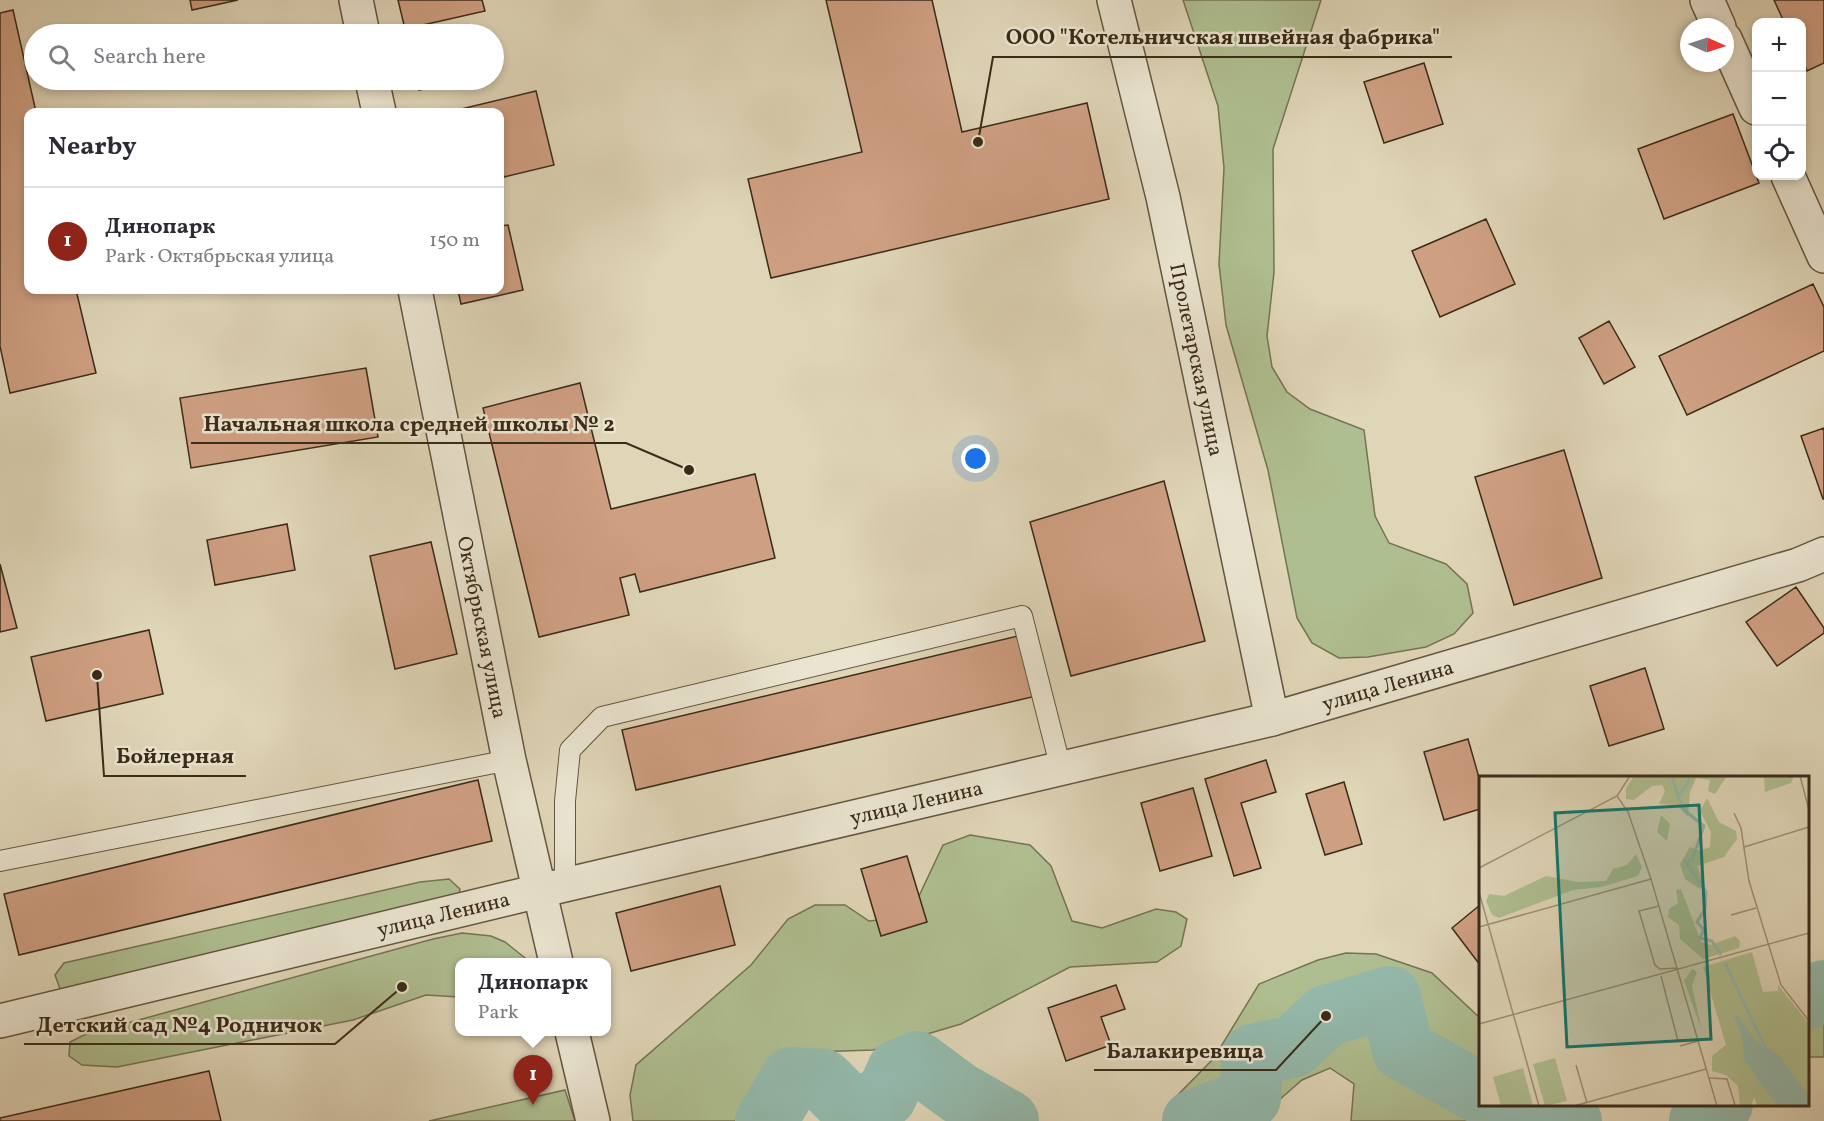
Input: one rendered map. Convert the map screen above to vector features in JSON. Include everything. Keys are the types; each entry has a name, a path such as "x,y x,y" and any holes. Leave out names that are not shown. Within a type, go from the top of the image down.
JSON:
{"street":[{"path":"356,0 361,24"},
{"name":"Пролетарская улица","path":"1114,0 1163,196 1272,719"},
{"path":"1707,0 1715,18"},
{"path":"1734,59 1752,99"},
{"path":"374,90 378,108"},
{"path":"1790,180 1824,256"},
{"name":"Октябрьская улица","path":"416,294 509,760 552,888 556,958"},
{"name":"улица Ленина","path":"0,1021 552,888 1272,719 1798,565 1824,554"},
{"path":"573,1036 593,1121"}],"lane":[{"path":"552,888 570,750 602,717 1022,616 1061,769"},
{"path":"0,861 509,760"}],"green space":[{"path":"1183,0 1321,0 1273,149 1274,272 1267,336 1272,367 1287,392 1310,409 1364,430 1375,516 1389,543 1446,564 1467,584 1473,613 1454,634 1426,647 1368,657 1339,658 1312,643 1297,618 1268,470 1226,325 1219,264 1224,168 1218,106"},
{"path":"970,835 1030,845 1051,866 1072,921 1102,928 1156,909 1176,912 1187,919 1181,946 1157,962 1070,967 961,1024 873,1050 811,1052 759,1080 735,1121 633,1121 630,1095 636,1065 751,965 788,919 815,905 845,905 869,921 898,918 918,898 943,845"},
{"path":"449,879 460,889 457,903 75,993 60,989 55,975 64,963 420,882"},
{"path":"462,933 491,936 505,942 525,958 455,958 455,997 426,995 353,1020 117,1067 82,1065 69,1056 70,1042 84,1035"},
{"path":"1346,953 1376,954 1432,973 1479,1017 1479,1082 1470,1099 1467,1121 1351,1121 1354,1084 1330,1068 1302,1080 1278,1101 1244,1121 1184,1121 1173,1100 1214,1058 1259,984 1318,960"},
{"path":"1824,961 1824,1057 1809,1057 1809,974 1815,973"},
{"path":"565,1090 575,1121 429,1121"}],"building":[{"path":"190,0 238,0 192,10"},
{"path":"398,0 482,0 485,11 427,24 404,24"},
{"path":"826,0 932,0 962,132 1087,103 1109,199 771,278 748,179 862,152"},
{"path":"1774,0 1824,0 1824,63 1807,71 1806,18 1782,18"},
{"path":"13,10 24,59 24,90 31,90 35,108 24,108 24,294 77,294 96,373 10,393 0,346 0,13"},
{"path":"1424,63 1443,124 1384,143 1364,82"},
{"path":"536,91 554,165 504,177 504,108 465,108"},
{"path":"1733,114 1752,164 1752,180 1758,180 1759,183 1664,219 1638,149"},
{"path":"1486,219 1515,284 1440,317 1412,251"},
{"path":"508,225 523,290 461,304 459,294 504,294 504,226"},
{"path":"1813,284 1824,307 1824,351 1687,415 1659,356"},
{"path":"1609,321 1635,367 1604,384 1579,338"},
{"path":"366,368 378,437 191,468 180,398"},
{"path":"580,383 611,509 755,474 775,558 640,592 635,574 620,578 629,615 539,637 483,408"},
{"path":"1824,428 1824,499 1823,499 1801,436"},
{"path":"1564,450 1602,578 1514,605 1475,477"},
{"path":"1164,481 1205,641 1071,676 1030,522"},
{"path":"287,524 295,570 215,585 207,540"},
{"path":"431,542 457,654 395,669 370,556"},
{"path":"0,564 17,628 0,632"},
{"path":"1796,587 1824,628 1824,633 1777,666 1746,622"},
{"path":"149,630 163,694 46,721 31,657"},
{"path":"1022,635 1036,696 636,790 622,730"},
{"path":"1645,668 1664,729 1609,746 1590,686"},
{"path":"1468,739 1479,778 1479,809 1444,820 1424,752"},
{"path":"1266,760 1276,792 1241,803 1261,868 1234,876 1205,779"},
{"path":"478,780 492,841 19,955 4,894"},
{"path":"1344,782 1362,844 1325,855 1306,794"},
{"path":"1193,788 1212,856 1160,871 1141,803"},
{"path":"907,856 927,922 881,936 861,869"},
{"path":"720,886 735,945 631,971 616,913"},
{"path":"1479,906 1479,964 1452,928"},
{"path":"1116,985 1125,1009 1101,1017 1111,1045 1066,1061 1048,1008"},
{"path":"209,1071 221,1121 0,1121 0,1118"}],"waterway":[{"path":"1809,998 1824,991"},
{"path":"1193,1121 1250,1098 1253,1055 1294,1046 1326,1016 1390,997 1403,1050 1479,1092"},
{"path":"766,1121 792,1078 823,1080 853,1110 886,1096 898,1070 917,1062 959,1093 1008,1121"},
{"path":"1520,1106 1571,1121"},
{"path":"1700,1121 1719,1106"}],"place":[{"name":"ООО \"Котельничская швейная фабрика\"","path":"978,142"},
{"name":"Начальная школа средней школы № 2","path":"689,470"},
{"name":"Бойлерная","path":"97,675"},
{"name":"Детский сад №4 Родничок","path":"402,987"},
{"name":"Балакиревица","path":"1326,1016"},
{"name":"Динопарк","path":"533,1105"}]}
